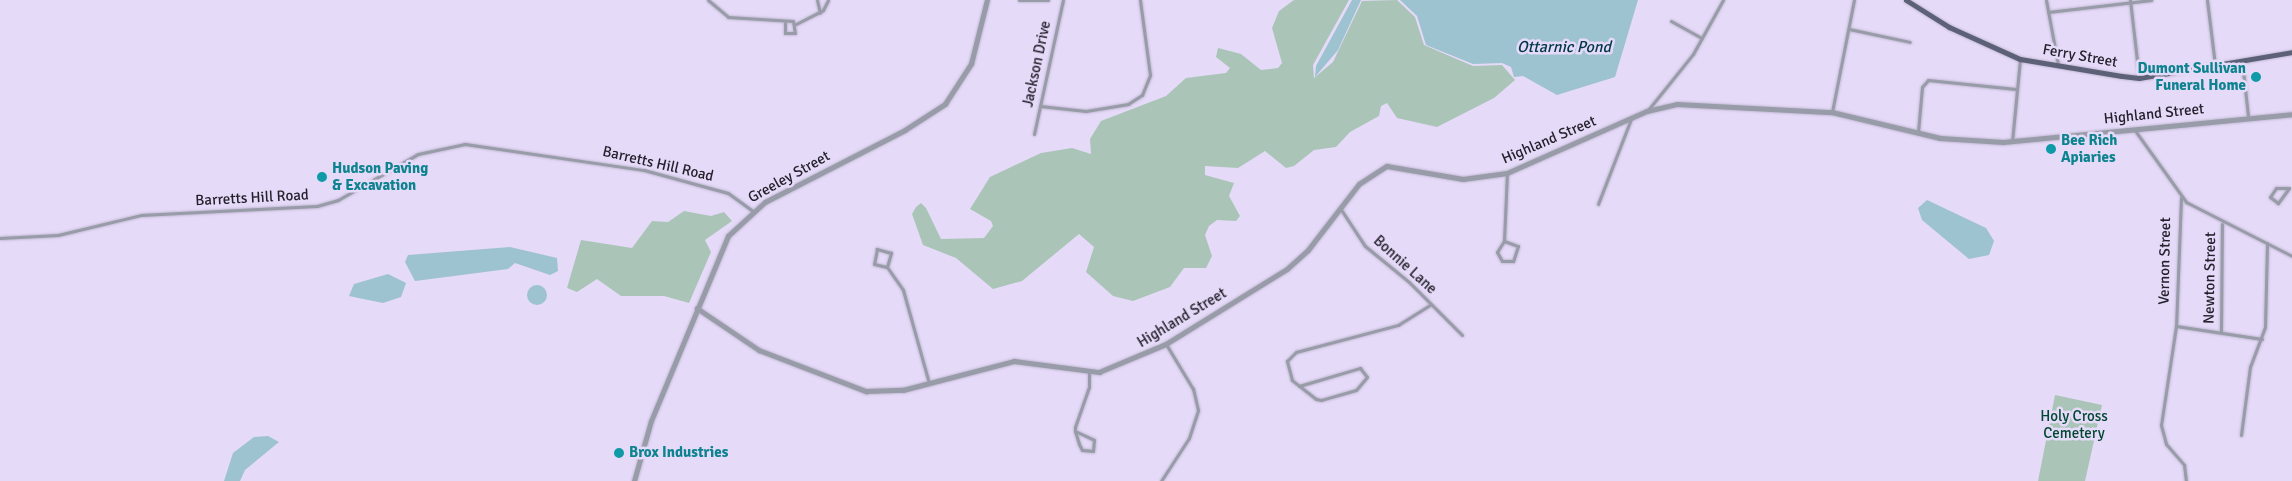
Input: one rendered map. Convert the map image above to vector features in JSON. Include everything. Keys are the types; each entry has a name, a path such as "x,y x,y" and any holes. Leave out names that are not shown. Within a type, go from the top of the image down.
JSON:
{"main road":[{"name":"Ferry Street","path":"1906,0 1949,27 2020,59 2139,78 2292,52"}],"street":[{"path":"708,0 728,17 796,24 820,13 828,0"},
{"path":"817,0 820,13"},
{"name":"Greeley Street","path":"634,481 651,421 723,244 753,210 922,121 945,104 971,64 987,0"},
{"path":"1019,0 1048,0"},
{"name":"Jackson Drive","path":"1034,134 1063,0"},
{"path":"1040,106 1077,111 1128,104 1142,95 1150,80 1140,0"},
{"path":"1647,111 1702,38 1723,0"},
{"path":"1832,112 1854,0"},
{"path":"2046,0 2058,65"},
{"path":"2048,12 2151,0"},
{"path":"2207,0 2215,65"},
{"path":"2130,1 2139,78"},
{"path":"1671,21 1702,38"},
{"path":"785,23 783,31 790,36 796,32 796,24"},
{"path":"1849,29 1910,42"},
{"path":"2012,142 2020,59"},
{"path":"2242,61 2248,116"},
{"path":"1918,132 1922,87 1928,80 2016,89"},
{"name":"Highland Street","path":"697,308 759,350 847,386 887,392 1014,361 1089,372 1113,369 1166,344 1295,263 1366,177 1387,166 1463,179 1507,172 1647,111 1708,104 1832,112 1918,132 2012,142 2248,116 2292,114"},
{"path":"1598,204 1631,119"},
{"path":"2134,129 2181,198 2222,224 2292,256"},
{"name":"Barretts Hill Road","path":"0,238 58,235 141,215 316,206 338,200 418,154 465,144 635,168 728,193 753,210"},
{"path":"1504,241 1518,246 1513,261 1498,256 1504,241 1507,172"},
{"path":"2274,188 2290,188 2280,202 2271,199 2274,188"},
{"name":"Vernon Street","path":"2181,198 2176,326 2161,425 2166,444 2184,466 2186,481"},
{"name":"Bonnie Lane","path":"1340,208 1365,246 1431,304 1462,335"},
{"name":"Newton Street","path":"2221,332 2222,224"},
{"path":"2241,435 2250,366 2262,339 2266,243"},
{"path":"886,267 891,253 877,249 874,264 886,267 903,290 929,383"},
{"path":"1300,386 1357,369 1366,377 1356,390 1325,400 1300,386 1286,369 1296,352 1398,325 1431,304"},
{"path":"2176,326 2262,339"},
{"path":"1161,481 1189,438 1198,410 1193,389 1166,344"},
{"path":"1076,431 1094,440 1094,451 1082,450 1076,431 1089,372"}],"green space":[{"path":"1294,0 1349,0 1313,65 1314,78 1333,62 1362,1 1397,0 1415,17 1424,45 1473,66 1502,65 1515,80 1494,98 1437,127 1397,118 1387,103 1381,106 1379,116 1350,132 1336,147 1314,150 1294,166 1286,168 1265,151 1238,168 1205,166 1205,175 1234,183 1229,196 1240,216 1236,221 1217,220 1209,226 1205,235 1212,256 1206,268 1184,268 1170,287 1133,301 1113,296 1086,272 1094,247 1079,234 1022,281 993,289 956,258 923,245 912,214 921,203 926,208 941,239 984,238 993,226 991,221 970,209 990,177 1041,153 1072,148 1091,154 1090,139 1101,121 1166,96 1186,78 1226,73 1230,68 1216,57 1218,48 1241,54 1261,70 1278,68 1282,63 1272,28 1279,11"},
{"path":"684,211 711,216 724,212 732,221 705,240 711,252 689,303 664,296 621,296 597,279 577,292 567,288 581,240 632,248 652,221 668,222"},
{"name":"Holy Cross Cemetery","path":"2055,395 2102,405 2085,481 2038,481"}],"water":[{"path":"1352,0 1361,0 1338,50 1315,77 1316,66"},
{"name":"Ottarnic Pond","path":"1400,0 1638,0 1615,77 1557,95 1523,76 1514,77 1511,67 1502,63 1473,64 1426,45 1417,16"},
{"path":"1927,200 1986,228 1994,241 1989,255 1969,259 1922,220 1918,208"},
{"path":"510,247 557,258 558,271 550,275 515,263 508,269 415,281 405,262 408,255"},
{"path":"388,274 406,283 401,297 383,303 349,296 354,284"},
{"path":"533,285 541,285 547,291 547,299 541,305 533,305 527,299 527,291"},
{"path":"268,436 279,442 245,470 240,481 224,481 233,453 254,437"}],"place":[{"name":"Dumont Sullivan Funeral Home","path":"2256,77"},
{"name":"Bee Rich Apiaries","path":"2051,149"},
{"name":"Hudson Paving & Excavation","path":"322,177"},
{"name":"Brox Industries","path":"619,453"}]}
